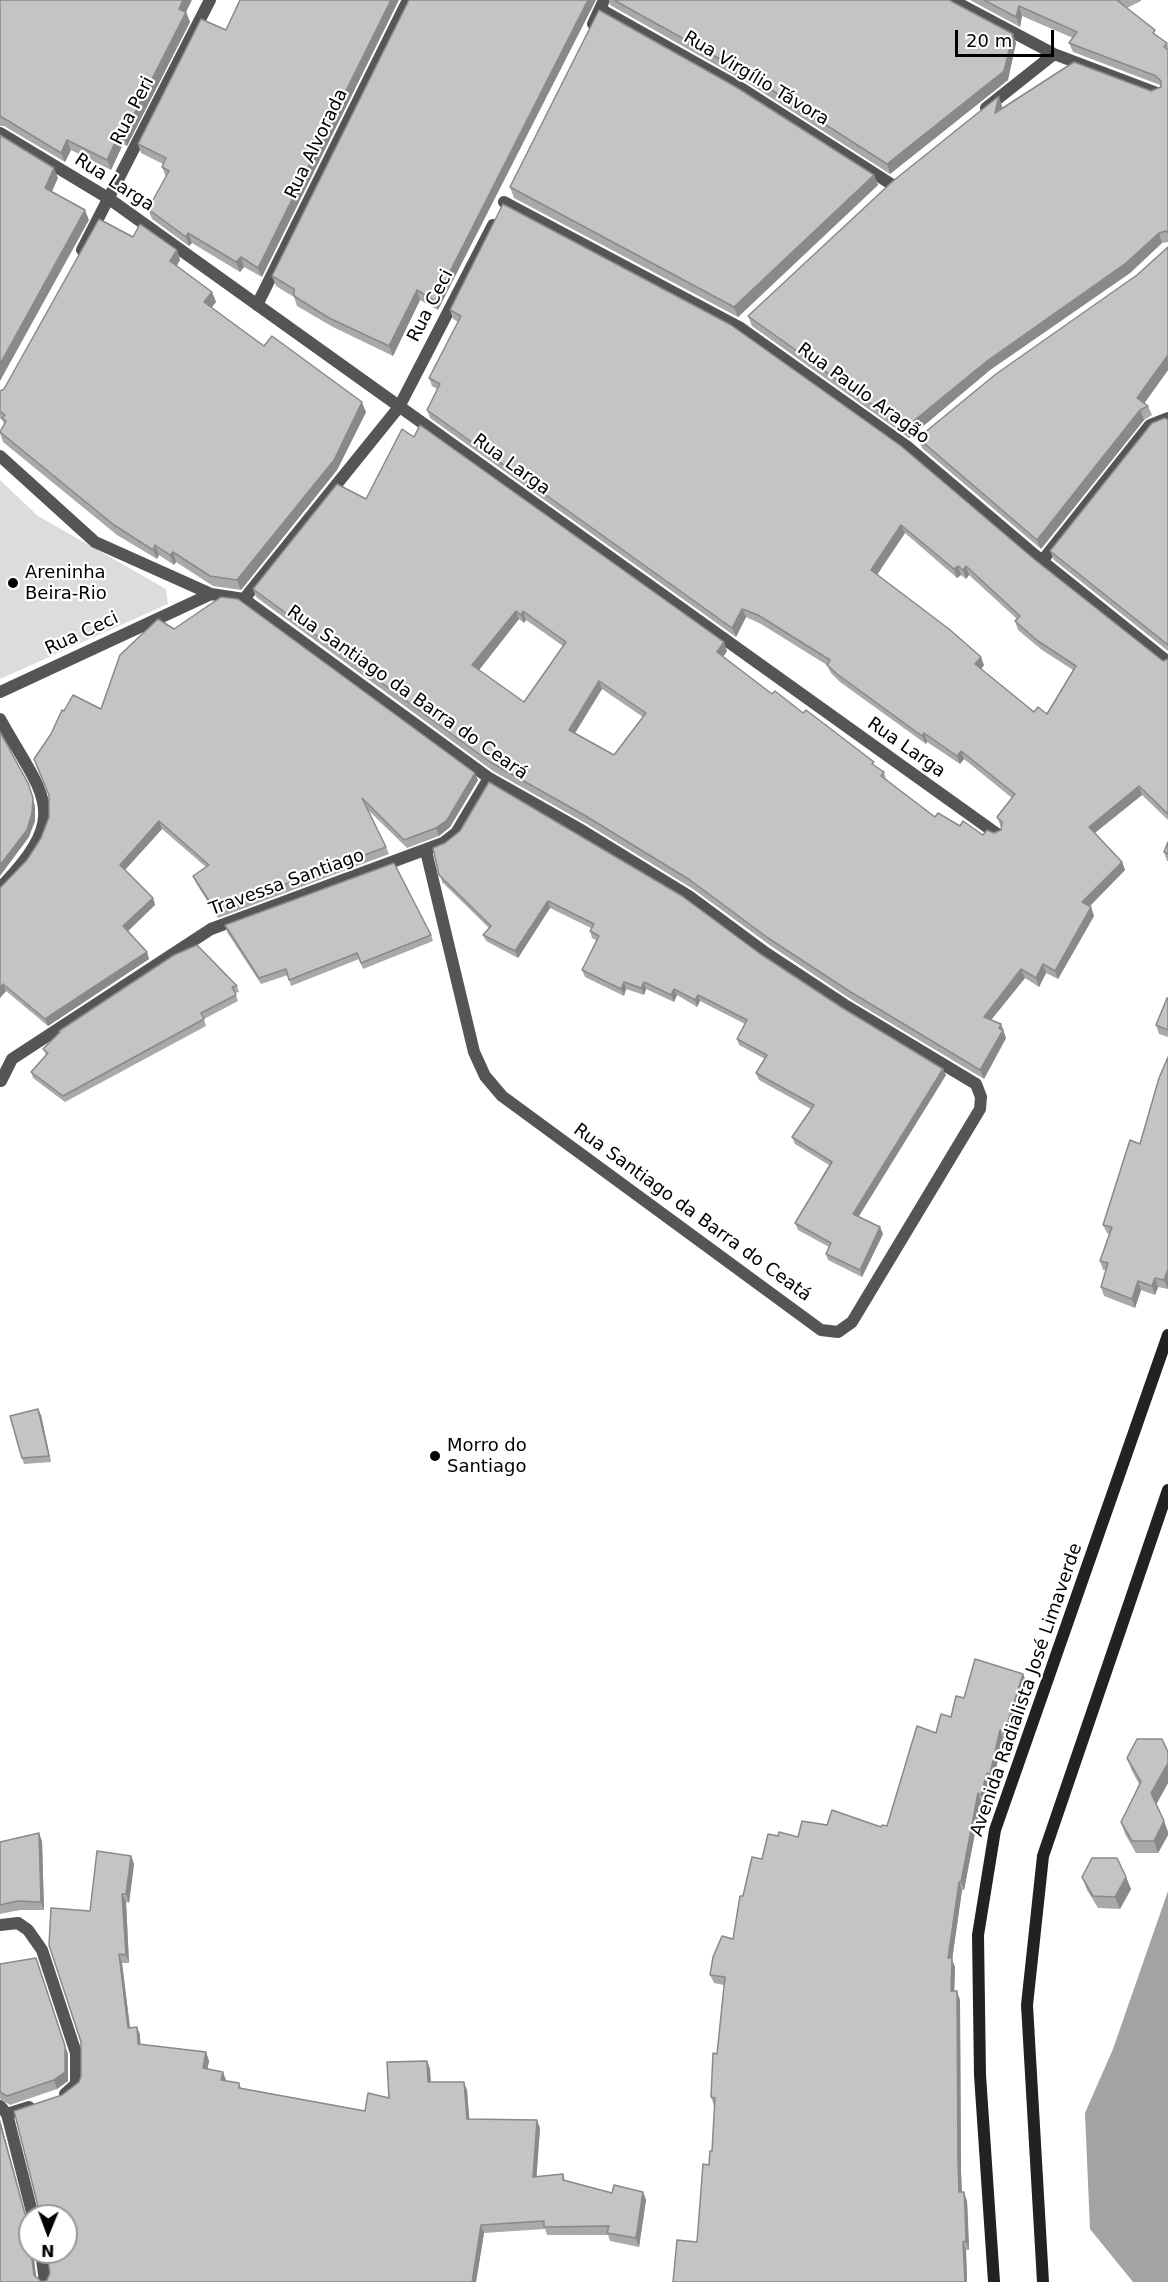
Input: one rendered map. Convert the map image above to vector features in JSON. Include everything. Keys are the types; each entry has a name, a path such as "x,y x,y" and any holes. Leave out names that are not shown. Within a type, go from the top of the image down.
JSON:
{"main road":[{"name":"Avenida Radialista José Limaverde","path":"994,2282 980,2075 978,1935 995,1830 1168,1335"},
{"path":"1044,2282 1027,2005 1042,1856 1168,1490"}],"street":[{"name":"Rua Peri","path":"77,260 210,0"},
{"name":"Rua Alvorada","path":"257,305 408,0"},
{"path":"952,0 1054,54 1157,93"},
{"path":"590,30 602,4"},
{"name":"Rua Virgílio Távora","path":"602,4 744,90 891,184"},
{"path":"972,119 1054,54"},
{"name":"Rua Larga","path":"0,133 108,198 997,834"},
{"name":"Rua Paulo Aragão","path":"507,197 743,323 914,444 1042,561 1168,662"},
{"name":"Rua Ceci","path":"244,599 399,407 507,197"},
{"path":"1042,561 1150,425 1168,418"},
{"name":"Rua Santiago da Barra do Ceará","path":"0,456 95,542 211,594 244,599 489,778 583,831 689,896 766,953 848,1007 976,1084"},
{"name":"Rua Ceci","path":"0,692 211,594"},
{"path":"0,719 36,781 45,810 42,832 37,842 20,867 0,888"},
{"name":"Travessa Santiago","path":"2,1081 12,1059 211,929 426,851 456,833 489,778"},
{"name":"Rua Santiago da Barra do Ceatá","path":"426,851 474,1052 485,1076 511,1102 821,1330 838,1332 852,1322 980,1109 981,1096 976,1084"},
{"path":"0,1924 18,1923 28,1929 42,1950 76,2053 76,2084 70,2091 43,2103 4,2110 30,2204"},
{"path":"43,2264 45,2282"}],"shaded area":[{"path":"0,480 38,516 166,589 168,604 0,679"},
{"path":"1168,1891 1168,2282 1133,2282 1090,2229 1085,2113 1113,2049"}],"building":[{"path":"0,0 183,0 179,9 186,12 123,136 119,134 107,160 67,140 61,153 0,116"},
{"path":"240,0 391,0 258,268 241,257 236,262 188,233 186,237 148,209 169,171 162,167 166,158 138,144 201,19 226,30"},
{"path":"409,0 588,0 435,301 417,290 389,346 329,318 294,296 294,289 272,276"},
{"path":"614,0 949,0 1013,34 1004,71 887,164 745,73"},
{"path":"984,0 1120,0 1118,1 1155,30 1153,33 1167,43 1164,47 1168,50 1168,233 1166,231 1159,233 1126,263 987,361 905,428 748,316 893,181 999,96 995,113 1074,62 1151,91 1161,87 1161,81 1156,76 1069,43 1077,32 1019,6 1016,17"},
{"path":"599,10 736,87 874,175 734,307 510,187"},
{"path":"0,135 54,168 45,188 85,210 0,364"},
{"path":"503,204 731,325 901,446 1034,559 1163,661 1168,659 1168,814 1139,786 1089,827 1122,862 1082,902 1091,907 1055,971 1043,964 1036,978 1021,969 984,1017 1001,1024 999,1028 1003,1030 980,1070 849,991 768,938 690,880 584,815 490,762 253,589 337,484 366,499 402,429 414,437 420,425 724,642 717,652 772,694 775,691 803,713 806,710 874,762 872,764 884,772 881,776 935,817 938,813 960,826 963,821 983,835 987,830 994,833 1001,830 1002,822 997,817 1015,794 961,751 957,756 924,733 922,736 837,674 827,665 830,660 758,615 742,609 732,628 427,410 440,384 429,378 461,316 450,310","holes":["901,525 954,569 958,566 963,570 966,566 1020,616 1015,621 1038,641 1076,666 1047,714 1038,707 1034,712 975,664 981,657 949,629 871,570","516,611 521,615 523,611 566,642 524,702 472,665","599,681 646,713 614,755 569,730"]},
{"path":"99,219 133,237 140,224 177,250 170,261 212,292 204,302 264,346 272,336 362,402 334,460 237,580 210,576 173,552 170,555 155,545 153,550 114,525 0,432 6,421 2,418 5,415 0,411 0,391 4,389"},
{"path":"1168,247 1168,355 1137,398 1148,406 1140,410 1037,540 918,438 996,374 1137,275"},
{"path":"1165,418 1168,420 1168,645 1050,551 1152,423"},
{"path":"221,597 238,599 475,773 447,820 436,828 404,840 362,798 386,847 215,910 193,876 209,865 159,821 120,865 153,898 123,926 147,952 45,1019 3,984 0,987 0,888 27,860 41,838 49,817 49,795 34,759 73,695 101,709 120,655 158,619 174,629"},
{"path":"0,732 28,783 33,798 27,830 0,865"},
{"path":"489,782 682,896 759,953 841,1007 943,1069 853,1214 880,1227 860,1270 826,1254 831,1243 795,1223 832,1162 792,1137 814,1105 756,1073 767,1055 737,1039 747,1020 698,995 695,1000 674,989 671,995 644,982 641,988 624,982 621,989 582,970 599,936 590,931 594,924 548,901 515,951 483,935 491,926 439,875 433,848 445,843 460,831"},
{"path":"1168,842 1168,854 1164,852"},
{"path":"394,863 431,935 361,963 357,953 289,980 286,969 259,978 225,925"},
{"path":"197,945 237,986 232,987 236,995 201,1013 204,1019 63,1096 31,1072 48,1053 43,1049 59,1031 174,955"},
{"path":"1168,998 1168,1030 1156,1025"},
{"path":"1168,1057 1168,1269 1164,1280 1155,1278 1152,1286 1138,1281 1132,1299 1101,1287 1108,1263 1100,1261 1112,1227 1103,1225 1130,1140 1140,1144 1159,1078"},
{"path":"38,1409 49,1456 22,1458 10,1416"},
{"path":"975,1659 1023,1674 1005,1731 1000,1730 990,1774 987,1773 981,1795 978,1793 961,1882 959,1882 948,1958 952,1958 951,1991 957,1991 958,2162 959,2192 964,2192 965,2282 673,2282 677,2240 697,2242 703,2164 709,2165 710,2151 712,2151 715,2098 711,2097 713,2053 717,2054 725,1977 710,1975 713,1957 722,1936 733,1939 740,1896 743,1896 752,1857 762,1859 768,1834 778,1836 779,1832 798,1837 802,1821 827,1825 832,1810 881,1827 882,1825 887,1826 917,1726 936,1733 941,1714 951,1717 956,1696 964,1698"},
{"path":"1137,1739 1162,1739 1168,1752 1168,1763 1151,1793 1164,1821 1154,1841 1132,1841 1121,1822 1141,1782 1127,1758"},
{"path":"39,1833 41,1902 17,1901 0,1905 0,1842"},
{"path":"97,1851 131,1856 126,1894 122,1894 126,1955 119,1954 128,2028 137,2027 138,2044 206,2052 203,2068 223,2072 221,2080 239,2083 239,2088 365,2111 368,2093 389,2098 387,2062 427,2061 428,2082 464,2082 467,2119 537,2120 533,2177 563,2174 563,2180 612,2193 614,2185 643,2192 636,2238 607,2233 609,2226 544,2227 544,2221 481,2225 472,2282 42,2282 47,2280 50,2273 49,2264 78,2264 78,2204 37,2204 14,2111 62,2095 79,2082 81,2076 81,2042 49,1945 51,1908 90,1911"},
{"path":"1092,1858 1117,1858 1126,1877 1115,1897 1093,1896 1082,1877"},
{"path":"36,1958 65,2046 65,2072 54,2080 7,2096 0,2092 0,1964"},
{"path":"0,2123 22,2204 18,2204 18,2264 33,2264 34,2275 42,2282 0,2282"}],"place":[{"name":"Areninha Beira-Rio","path":"13,583"},
{"name":"Morro do Santiago","path":"435,1456"}]}
